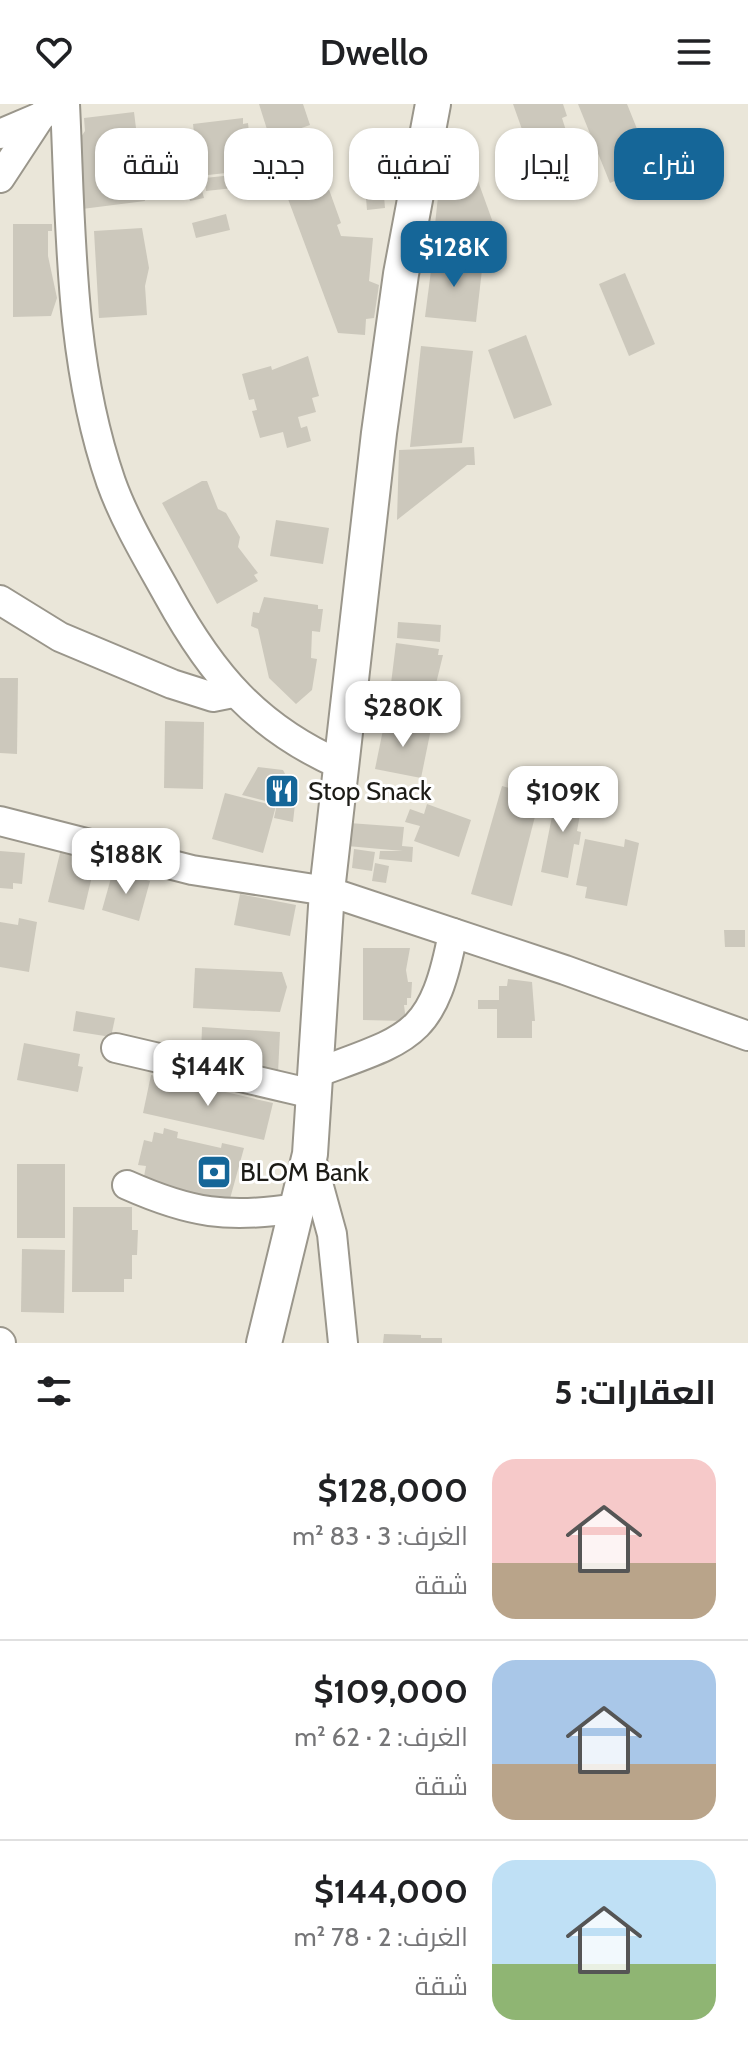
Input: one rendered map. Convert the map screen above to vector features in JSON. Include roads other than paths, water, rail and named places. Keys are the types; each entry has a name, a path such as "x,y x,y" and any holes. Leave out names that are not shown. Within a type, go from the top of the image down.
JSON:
{"main road":[{"path":"264,1343 310,1154 327,891 381,419 401,274 433,104"}],"street":[{"path":"65,104 78,332 91,410 111,483 180,617 233,693 268,725 304,748 341,765"},
{"path":"0,134 48,110"},
{"path":"0,178 48,110"},
{"path":"0,600 60,637 172,684 213,697 233,693"},
{"path":"0,821 192,870 327,891 748,1036"},
{"path":"116,1048 314,1083 384,1048 426,1018 444,980 453,933"},
{"path":"310,1154 332,1234 343,1343"},
{"path":"127,1185 168,1203 207,1214 236,1216 297,1208"}],"place":[{"name":"Stop Snack","path":"282,791"},
{"name":"BLOM Bank","path":"214,1172"}]}
